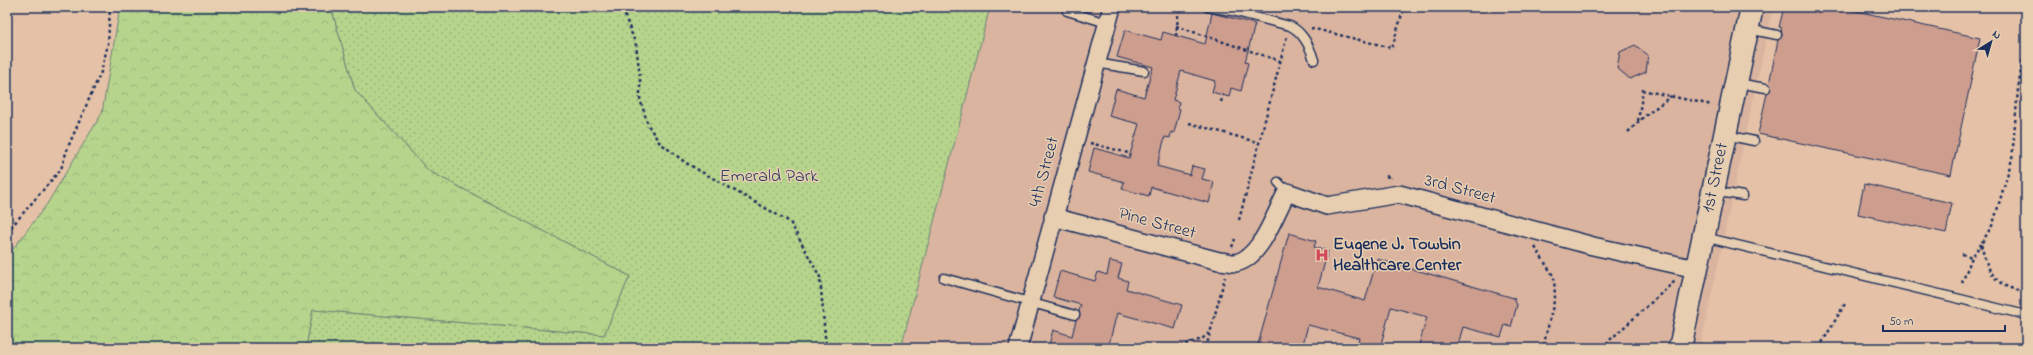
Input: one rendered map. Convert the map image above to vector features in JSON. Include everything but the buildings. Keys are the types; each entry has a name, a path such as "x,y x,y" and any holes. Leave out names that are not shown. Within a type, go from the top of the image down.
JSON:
{"street":[{"name":"4th Street","path":"1018,348 1112,7"},
{"name":"1st Street","path":"1680,348 1752,7"},
{"name":"3rd Street","path":"1250,256 1260,245 1283,187 1326,206 1399,194 1593,246 1696,269"},
{"name":"Pine Street","path":"1053,217 1219,261 1235,263 1250,256"}],"lane":[{"path":"1207,7 1232,11 1290,26 1299,30 1314,60"},
{"path":"1067,11 1107,23"},
{"path":"1747,29 1777,35"},
{"path":"1096,63 1144,71"},
{"path":"1736,82 1766,88"},
{"path":"1725,135 1754,141"},
{"path":"1713,191 1743,196"},
{"path":"1703,237 2026,315"},
{"path":"944,278 1075,315"}],"path":[{"path":"7,232 62,169 68,147 101,72 108,44 110,7"},
{"path":"616,7 625,16 636,45 640,77 640,99 648,125 659,142 686,163 790,222 820,277 826,348"},
{"path":"1176,36 1179,7"},
{"path":"1307,26 1392,48 1404,7"},
{"path":"1176,26 1280,62"},
{"path":"1238,220 1260,143 1289,30"},
{"path":"1962,283 1972,257 1993,224 2012,159 2018,89 2026,42"},
{"path":"1638,121 1642,90 1671,95 1730,109"},
{"path":"1221,102 1223,95"},
{"path":"1628,132 1638,121 1671,95"},
{"path":"1189,123 1260,143"},
{"path":"1084,141 1128,154"},
{"path":"1531,241 1554,277 1555,297 1543,348"},
{"path":"1981,244 1986,266 1994,276 2005,285 2026,291"},
{"path":"1962,254 1972,257"},
{"path":"1206,348 1225,276"},
{"path":"1601,348 1675,281"},
{"path":"1819,348 1846,302"},
{"path":"1174,348 1202,339 1210,332"},
{"path":"1708,347 1713,348"}],"shaded area":[{"name":"Eugene J. Towbin Healthcare Center","path":"990,7 1773,7 1700,348 901,348"}],"green space":[{"path":"120,7 331,7 355,90 429,171 630,276 604,335 313,310 306,348 8,348 7,257 47,204 102,113"},
{"name":"Emerald Park","path":"331,7 990,7 901,348 306,348 313,310 604,335 630,276 429,171 355,90"}],"place":[{"name":"Eugene J. Towbin Healthcare Center","path":"1322,255"}]}
